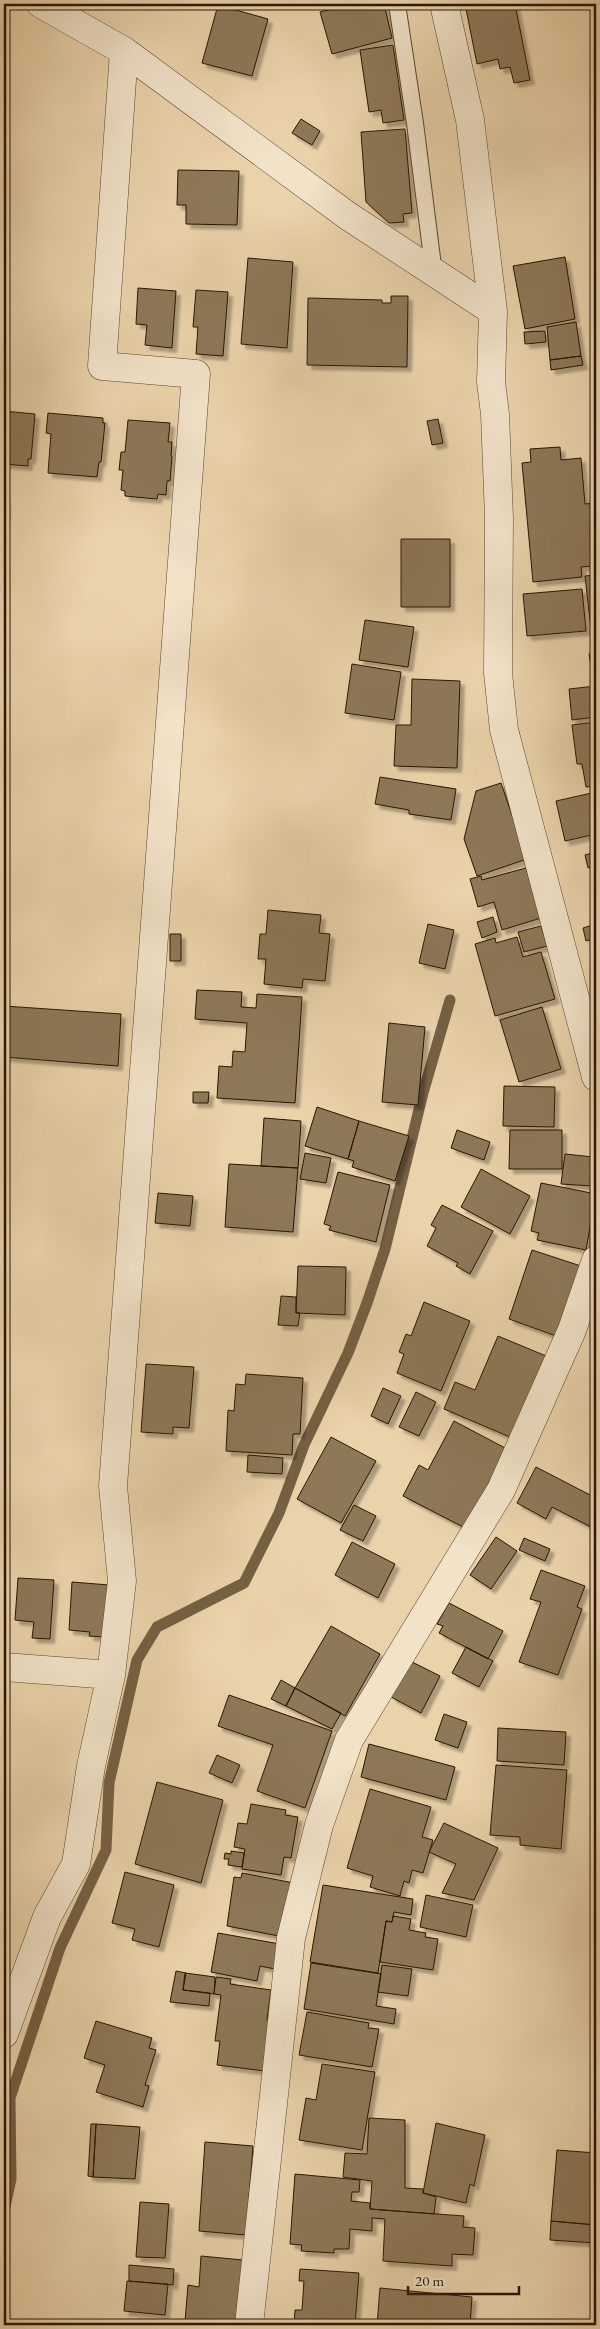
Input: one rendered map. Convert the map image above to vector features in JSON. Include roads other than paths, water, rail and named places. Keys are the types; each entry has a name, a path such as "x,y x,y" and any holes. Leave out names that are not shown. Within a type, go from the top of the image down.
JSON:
{"street":[{"path":"40,4 124,51 348,216 493,311"},
{"path":"444,4 470,120 493,311 491,382 495,414 500,518 498,672 504,730 596,1077"},
{"path":"4,2034 47,1917 76,1864 91,1766 111,1675 122,1581 113,1476 196,374 102,366 124,51"},
{"path":"249,2325 291,1938 319,1825 348,1740 501,1490 572,1330 596,1260"},
{"path":"4,1667 111,1675"}],"lane":[{"path":"397,4 415,123 434,274"}],"waterway":[{"path":"4,2211 11,2179 10,2098 60,1948 106,1850 109,1783 137,1660 157,1627 244,1583 279,1513 304,1445 348,1353 367,1303 385,1249 423,1093 450,1000"}]}
